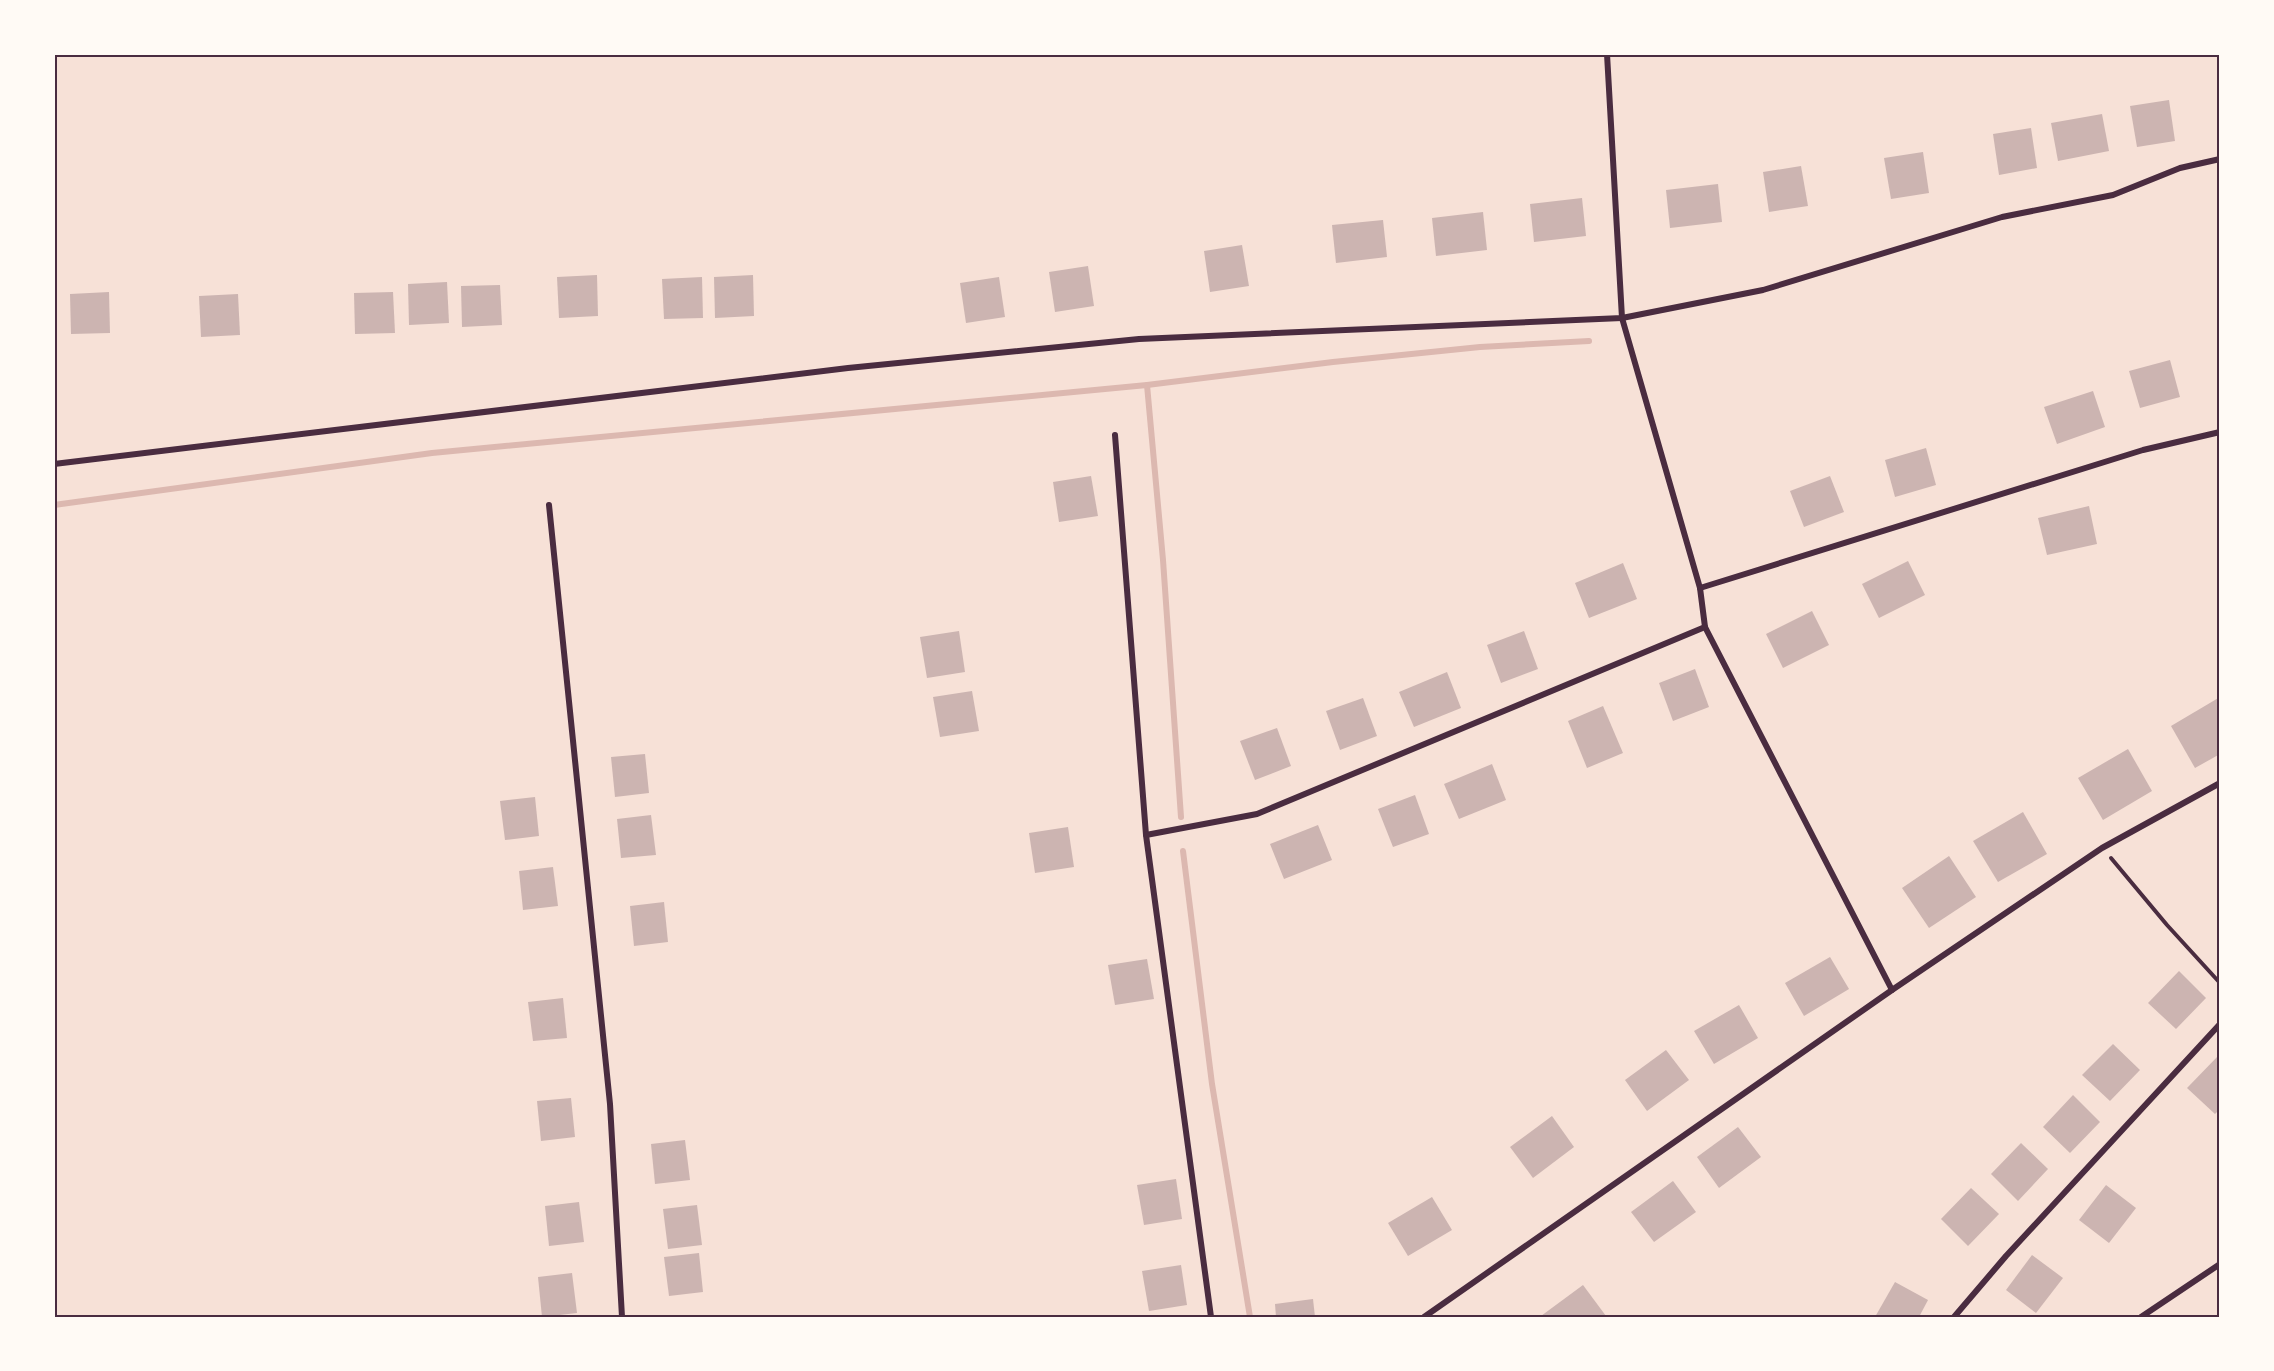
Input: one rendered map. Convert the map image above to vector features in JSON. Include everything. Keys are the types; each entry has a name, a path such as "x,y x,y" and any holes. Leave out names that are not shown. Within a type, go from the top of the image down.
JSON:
{"street":[{"path":"1607,54 1622,318 1700,588 1705,627 1892,990"},
{"path":"54,464 849,368 1128,340 1622,318 1763,290 2002,217 2113,195 2180,168 2220,159"},
{"path":"1700,588 2144,450 2220,432"},
{"path":"1116,435 1146,835 1210,1317"},
{"path":"549,505 610,1104 622,1317"},
{"path":"1146,835 1257,814 1705,627"},
{"path":"1424,1317 1892,990 2102,848 2220,783"},
{"path":"1954,1317 2006,1256 2220,1024"},
{"path":"2141,1317 2220,1264"}],"path":[{"path":"2102,848 2220,983"}],"building":[{"path":"2169,100 2175,141 2137,147 2130,106"},
{"path":"2102,114 2109,151 2058,161 2051,123"},
{"path":"2031,128 2037,168 1999,175 1993,134"},
{"path":"1923,152 1929,193 1891,199 1884,158"},
{"path":"1801,166 1808,206 1769,212 1763,172"},
{"path":"1718,184 1722,222 1670,228 1666,190"},
{"path":"1582,198 1586,236 1534,242 1530,204"},
{"path":"1483,212 1487,250 1436,256 1432,218"},
{"path":"1383,220 1387,257 1336,263 1332,225"},
{"path":"1242,245 1249,286 1210,292 1204,251"},
{"path":"1088,266 1094,306 1055,312 1049,272"},
{"path":"597,275 598,316 559,318 557,277"},
{"path":"753,275 754,316 715,318 714,277"},
{"path":"702,277 703,318 664,319 662,279"},
{"path":"999,277 1005,317 966,323 960,283"},
{"path":"447,282 449,323 409,325 408,284"},
{"path":"500,285 502,325 462,327 461,286"},
{"path":"109,292 110,333 71,334 70,294"},
{"path":"393,292 395,333 355,334 354,293"},
{"path":"238,294 240,335 201,337 199,296"},
{"path":"2170,360 2180,397 2140,408 2129,371"},
{"path":"2093,391 2105,427 2057,444 2044,407"},
{"path":"1926,448 1936,485 1895,497 1885,460"},
{"path":"1091,476 1098,516 1059,522 1053,482"},
{"path":"1830,476 1844,512 1804,527 1790,491"},
{"path":"2089,506 2097,544 2047,555 2038,518"},
{"path":"1908,561 1925,595 1879,618 1862,584"},
{"path":"1623,563 1637,599 1589,618 1575,583"},
{"path":"1812,611 1829,645 1783,668 1766,634"},
{"path":"959,631 965,672 927,678 920,637"},
{"path":"1524,631 1538,669 1501,683 1487,645"},
{"path":"1695,669 1709,707 1673,721 1659,683"},
{"path":"1447,672 1461,708 1414,727 1399,692"},
{"path":"972,691 979,731 940,737 933,697"},
{"path":"2220,697 2220,754 2195,768 2171,726"},
{"path":"1363,698 1377,736 1340,750 1326,711"},
{"path":"1603,706 1623,753 1587,768 1568,721"},
{"path":"1277,728 1291,766 1255,780 1240,741"},
{"path":"2128,749 2152,791 2103,820 2078,778"},
{"path":"645,754 649,793 615,797 611,757"},
{"path":"1492,764 1506,800 1459,819 1444,784"},
{"path":"1415,795 1429,834 1393,847 1378,809"},
{"path":"535,797 539,836 505,840 500,801"},
{"path":"2023,812 2047,854 1998,882 1973,841"},
{"path":"651,815 656,855 621,858 617,819"},
{"path":"1318,825 1332,860 1284,879 1270,844"},
{"path":"1068,827 1074,867 1035,873 1029,833"},
{"path":"1949,856 1976,897 1929,928 1902,888"},
{"path":"553,867 558,906 523,910 519,871"},
{"path":"664,902 668,942 634,946 630,906"},
{"path":"1830,957 1849,989 1804,1016 1785,983"},
{"path":"1147,959 1154,999 1115,1005 1108,965"},
{"path":"2179,971 2206,998 2176,1029 2148,1003"},
{"path":"563,998 567,1038 533,1041 528,1002"},
{"path":"1739,1005 1758,1038 1714,1064 1694,1031"},
{"path":"2113,1044 2140,1070 2110,1101 2082,1075"},
{"path":"1666,1050 1689,1080 1647,1111 1625,1080"},
{"path":"2218,1056 2220,1058 2220,1109 2215,1114 2187,1088"},
{"path":"2073,1095 2100,1122 2070,1153 2043,1127"},
{"path":"571,1098 575,1137 541,1141 537,1101"},
{"path":"1552,1116 1574,1147 1533,1178 1510,1147"},
{"path":"1738,1127 1761,1157 1719,1188 1697,1157"},
{"path":"685,1140 690,1180 655,1184 651,1144"},
{"path":"2021,1143 2048,1169 2018,1201 1991,1174"},
{"path":"1176,1179 1182,1219 1144,1225 1137,1185"},
{"path":"1673,1181 1696,1212 1654,1242 1631,1212"},
{"path":"2106,1185 2136,1208 2109,1243 2079,1220"},
{"path":"1971,1188 1999,1214 1968,1246 1941,1219"},
{"path":"1432,1197 1452,1230 1408,1256 1388,1223"},
{"path":"579,1202 584,1242 549,1246 545,1206"},
{"path":"697,1205 702,1245 668,1249 663,1209"},
{"path":"699,1253 703,1292 669,1296 664,1257"},
{"path":"2032,1255 2063,1278 2036,1313 2006,1290"},
{"path":"1181,1265 1187,1305 1149,1311 1142,1271"},
{"path":"572,1273 577,1313 542,1317 538,1277"},
{"path":"1895,1282 1928,1300 1919,1317 1875,1317"},
{"path":"1583,1285 1606,1316 1541,1316"},
{"path":"1313,1299 1315,1317 1276,1317 1275,1304"}],"waterway":[{"path":"54,505 432,453 1147,385 1480,347 1589,341"},
{"path":"1147,385 1163,560 1181,817"},
{"path":"1183,851 1212,1084 1250,1317"}]}
